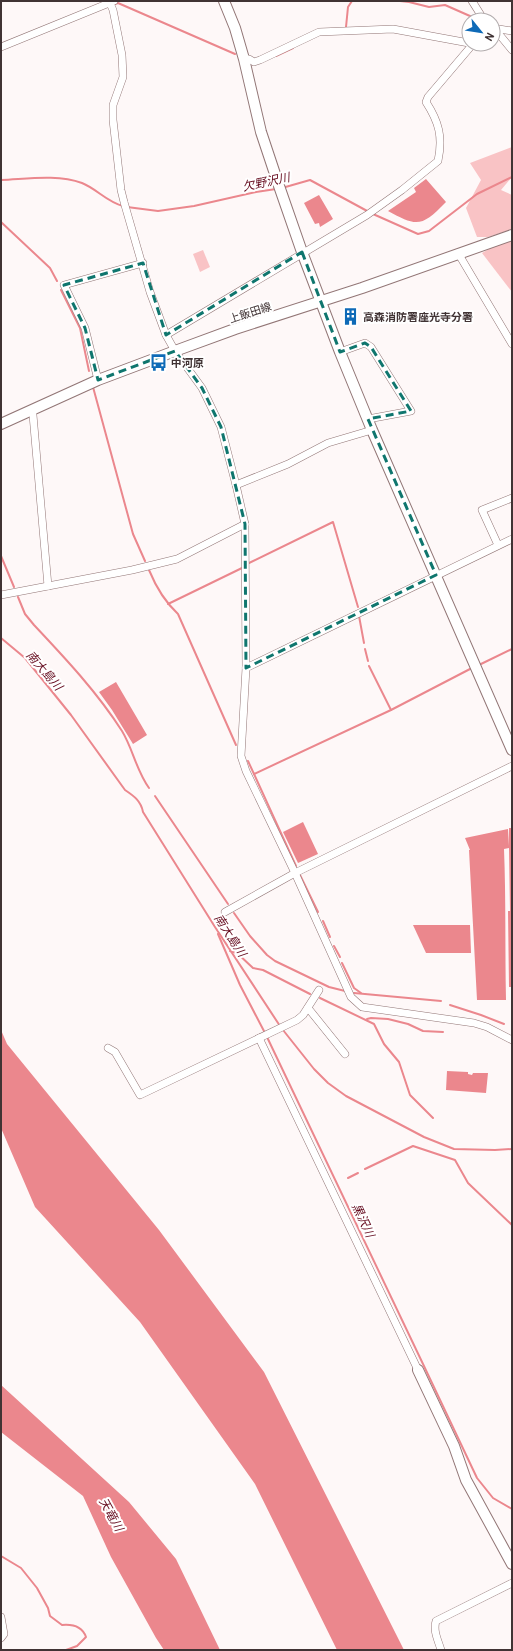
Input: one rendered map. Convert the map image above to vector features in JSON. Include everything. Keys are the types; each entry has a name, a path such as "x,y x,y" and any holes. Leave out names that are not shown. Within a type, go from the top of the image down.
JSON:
{"street":[{"path":"224,1 235,28 244,59 261,132 279,188 340,352 372,430 512,750"},
{"path":"472,1 479,12"},
{"path":"1,47 111,2 122,54 123,77 114,105 113,120 121,190 124,202 143,263 150,292 166,335 175,351 202,388 221,427 245,524 246,668 241,756 248,777 295,872 351,997 362,1008 474,1023 487,1027 512,1040"},
{"path":"244,59 249,59 254,62 260,60 319,32 393,29 461,42"},
{"path":"501,29 512,31"},
{"path":"501,37 512,50"},
{"path":"166,335 369,213 402,190 438,161 440,148 439,126 426,102 428,97 467,52"},
{"name":"上飯田線","path":"1,424 98,380 175,351 236,329 322,302 512,235"},
{"path":"458,254 512,344"},
{"path":"98,380 85,328 64,285 143,263"},
{"path":"340,352 365,343 371,347 411,411 368,419"},
{"path":"33,415 48,586"},
{"path":"236,485 288,464 328,443 372,430"},
{"path":"498,545 482,510 512,498"},
{"path":"1,595 132,570 177,559 245,524"},
{"path":"246,668 512,539"},
{"path":"225,912 295,872 512,766"},
{"path":"108,1048 115,1052 140,1095 271,1034 304,1015 319,990"},
{"path":"308,1008 345,1054"},
{"path":"261,1038 454,1446 466,1480 512,1564"},
{"path":"441,1650 434,1626 436,1620 512,1583"},
{"path":"1,1617 4,1634 1,1638"}],"highlighted area":[{"path":"302,252 340,352 365,343 371,347 411,411 368,419 436,575 246,668 245,524 221,427 202,388 175,351 98,380 85,328 64,285 143,263 166,335"}],"shaded area":[{"path":"512,147 512,177 501,190 512,195 512,229 488,237 477,237 466,208 481,180 470,163"},
{"path":"512,240 512,292 482,253 494,246"},
{"path":"203,250 210,267 200,272 193,254"}],"water":[{"path":"426,179 446,202 431,216 419,222 413,222 388,211 416,192 414,188"},
{"path":"319,195 333,219 320,227 319,223 315,224 304,203"},
{"path":"116,682 147,735 133,744 99,692"},
{"path":"303,822 318,854 298,863 283,832"},
{"path":"509,828 512,828 512,987 509,987 509,848 504,849 506,1000 477,1000 470,850 465,838 508,829 509,846"},
{"path":"413,925 470,925 471,953 426,953"},
{"path":"1,1030 7,1044 159,1230 264,1372 404,1650 337,1650 255,1484 140,1322 35,1207 1,1128"},
{"path":"447,1071 468,1072 468,1074 472,1075 473,1073 488,1073 486,1093 446,1090"},
{"name":"天竜川","path":"1,1385 129,1502 176,1559 220,1650 164,1650 111,1557 83,1496 1,1432"}],"waterway":[{"path":"346,27 348,7 352,1"},
{"path":"400,1 429,7 445,5 461,12"},
{"path":"115,4 118,3 235,54"},
{"path":"276,56 293,48"},
{"name":"欠野沢川","path":"373,214 418,234 429,231 477,194 512,177"},
{"name":"欠野沢川","path":"1,180 42,178 72,180 82,183 112,202 123,206"},
{"name":"欠野沢川","path":"282,188 310,180 369,212"},
{"name":"欠野沢川","path":"127,207 158,211 194,206 276,189"},
{"path":"1,222 50,268 57,281"},
{"path":"61,290 80,328 89,371"},
{"path":"93,387 133,534 145,561"},
{"path":"247,564 333,522 358,607"},
{"path":"1,556 14,587"},
{"path":"168,604 242,568"},
{"path":"149,570 161,594 178,614 236,745"},
{"path":"18,597 25,614 80,676 122,731 141,774 149,788"},
{"path":"359,616 364,643"},
{"name":"南大島川","path":"1,638 25,658 71,715 125,790 139,802 143,812 215,927 280,1026"},
{"path":"365,649 368,661"},
{"path":"481,664 512,649"},
{"path":"369,666 391,710"},
{"path":"248,761 254,774 391,710 470,669"},
{"path":"254,774 296,866"},
{"path":"155,796 228,904"},
{"path":"299,873 318,912"},
{"path":"234,913 250,936 267,955 275,961 329,987 345,991"},
{"path":"323,921 330,937"},
{"name":"黒沢川","path":"218,934 240,985 265,1033"},
{"path":"334,946 340,957"},
{"path":"230,951 237,953 253,968 263,970 310,994"},
{"path":"342,963 354,988 361,993"},
{"path":"354,993 441,1001"},
{"path":"320,998 374,1024 384,1044 399,1062 410,1095 433,1118"},
{"path":"450,1005 504,1024"},
{"path":"367,1019 388,1019 408,1024 423,1031 443,1032"},
{"name":"南大島川","path":"283,1030 314,1069 328,1083 346,1096 424,1137 454,1149 512,1149"},
{"name":"黒沢川","path":"267,1037 477,1478 493,1498 512,1509"},
{"path":"365,1169 413,1146 455,1160 468,1183 512,1225"},
{"path":"348,1178 358,1173"},
{"path":"1,1556 21,1568 37,1588 48,1608 50,1616 62,1625 77,1626 82,1630 86,1637 77,1646 66,1650"}],"place":[{"name":"高森消防署座光寺分署","path":"350,316"},
{"name":"中河原","path":"158,362"}]}
